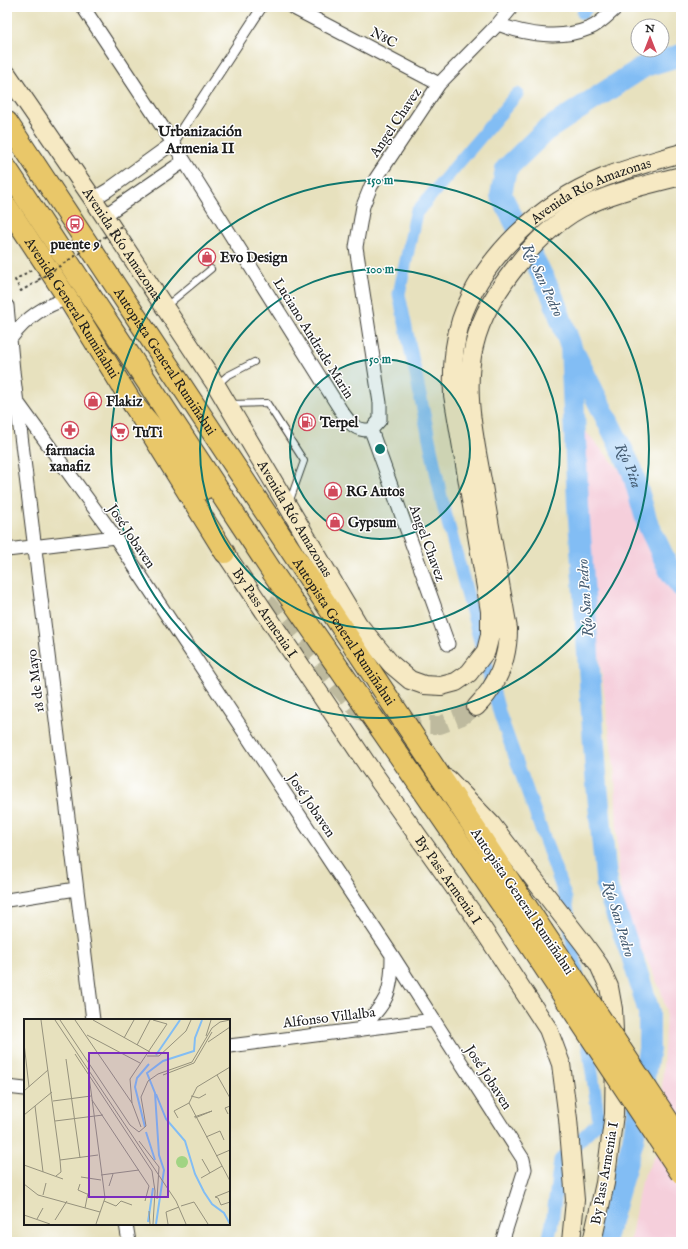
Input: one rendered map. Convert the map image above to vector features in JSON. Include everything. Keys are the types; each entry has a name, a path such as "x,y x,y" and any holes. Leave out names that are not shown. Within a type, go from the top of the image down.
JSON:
{"highway":[{"name":"Autopista General Rumiñahui","path":"7,122 428,760 533,934 681,1173"},
{"name":"Autopista General Rumiñahui","path":"7,169 273,574 681,1140"},
{"path":"133,404 273,574"}],"main road":[{"name":"Avenida Río Amazonas","path":"7,74 93,199 216,385 358,624 391,664 404,676 418,684 441,686 456,682 474,668 486,651 490,635 490,611 453,395 453,356 461,320 472,295 512,238 547,210 602,178 681,153"},
{"name":"Avenida Río Amazonas","path":"476,707 489,693 498,679 506,656 508,630 470,399 470,368 480,326 498,289 527,252 560,221 580,208 609,196 681,176"},
{"name":"Avenida General Rumiñahui","path":"7,206 68,299 230,559"},
{"name":"By Pass Armenia I","path":"230,559 367,764 471,911 548,1029 561,1064 574,1172 575,1200 571,1242"},
{"name":"By Pass Armenia I","path":"428,760 471,801 492,825 584,944 599,965 609,987 613,1009 615,1053 614,1114 609,1157 592,1242"}],"street":[{"name":"Luciano Andrade Marin","path":"83,7 173,143 346,417 356,428 361,430 371,430"},
{"path":"93,199 108,190 173,143 262,7"},
{"name":"N8C","path":"292,7 439,84"},
{"name":"Angel Chavez","path":"448,644 371,430 380,420 380,404 356,247 358,225 362,206 371,186 439,84 498,24 512,7"},
{"path":"498,24 530,34 579,32 591,27 617,7"},
{"path":"104,216 184,161"},
{"path":"11,338 18,328 36,313 56,302 68,299"},
{"name":"18 de Mayo","path":"7,306 11,338 10,372 18,403 93,1019"},
{"name":"José Jobaven","path":"18,403 115,537 392,955 524,1163 523,1176 502,1242"},
{"path":"7,550 115,537"},
{"path":"7,900 76,889"},
{"path":"358,1030 386,1000 392,982 392,955"},
{"name":"Alfonso Villalba","path":"230,1046 434,1020"},
{"path":"7,1087 24,1089"},
{"path":"126,1225 129,1242"}],"lane":[{"path":"164,308 211,269"},
{"path":"216,385 227,376 254,362"},
{"path":"228,404 267,403 304,461 288,506"}],"path":[{"path":"15,280 22,291 123,225"}],"shaded area":[{"path":"580,425 626,477 642,532 681,606 681,1119 662,1088 666,1010 661,991 622,908 618,865 615,775 587,564 574,433"},
{"path":"658,1151 681,1185 681,1242 630,1242 641,1181"}],"waterway":[{"path":"583,13 587,7"},
{"name":"Río San Pedro","path":"604,1242 633,1140 649,1049 649,1012 633,959 607,888 596,774 578,504 571,347 552,295 501,195 506,169 545,131 645,66 681,55"},
{"path":"517,94 416,213 399,294 442,501 500,715 566,899 578,979"},
{"name":"Río Pita","path":"575,355 632,470 647,522 670,571 681,586"},
{"path":"548,1242 552,1223 560,1160 599,1121 587,1038"}],"tunnel":[{"path":"266,602 358,710 397,725 440,725 460,717 476,707"}],"place":[{"name":"puente 9","path":"75,224"},
{"name":"Evo Design","path":"207,257"},
{"name":"Flakiz","path":"93,401"},
{"name":"Terpel","path":"307,422"},
{"name":"farmacia xanafiz","path":"70,430"},
{"name":"TuTi","path":"120,432"},
{"name":"RG Autos","path":"333,491"},
{"name":"Gypsum","path":"335,522"}],"district":[{"name":"Urbanización Armenia II","path":"200,140"}]}
